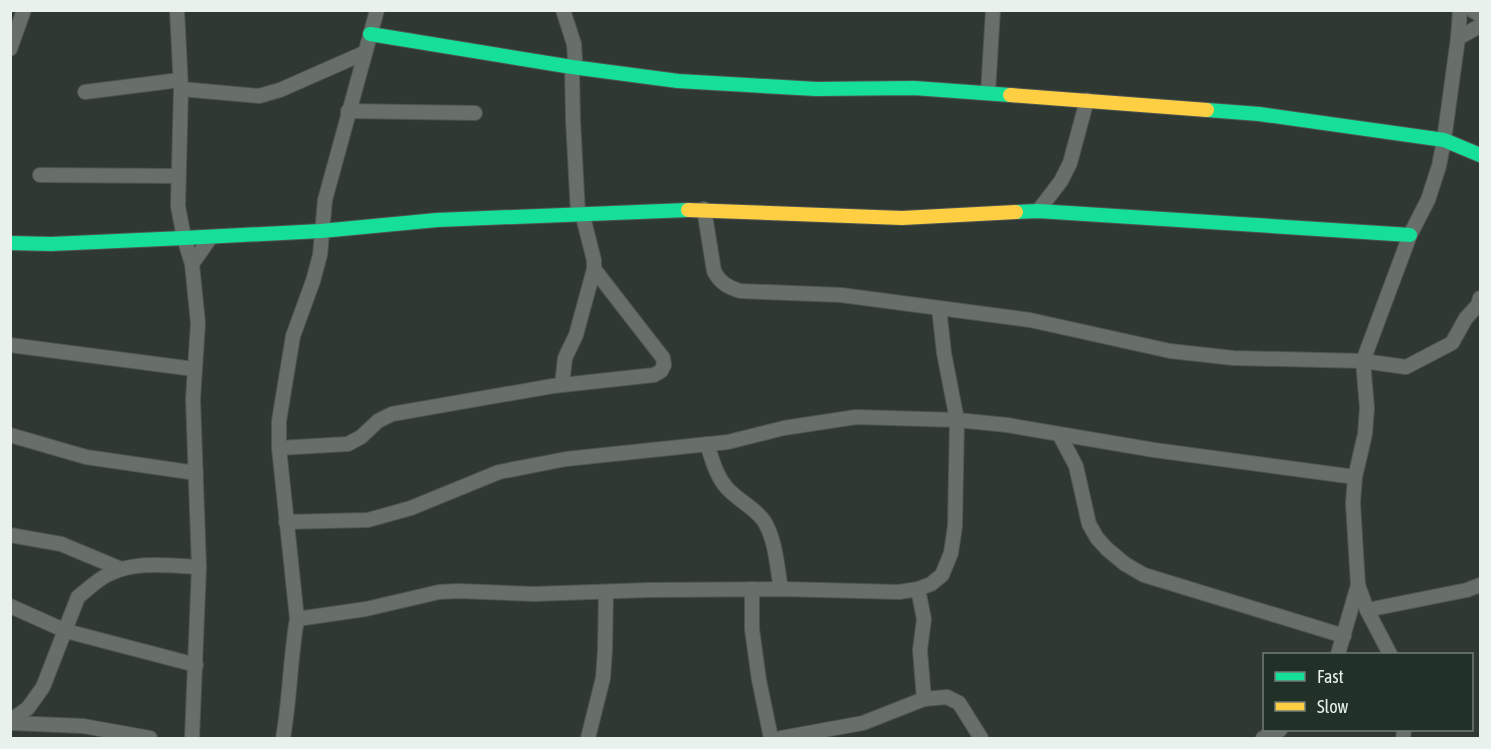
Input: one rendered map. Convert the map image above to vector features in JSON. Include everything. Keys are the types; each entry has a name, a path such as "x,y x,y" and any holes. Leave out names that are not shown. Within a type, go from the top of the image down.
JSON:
{"street":[{"path":"10,49 24,10"},
{"path":"177,10 180,85 178,206 192,264 198,323 193,399 199,567 192,738"},
{"path":"283,738 289,701 292,646 297,619 279,448 279,421 293,336 320,255 325,200 377,10"},
{"path":"562,385 565,358 576,335 594,269 594,260 580,214 572,67 575,59 574,44 563,10"},
{"path":"988,93 993,10"},
{"path":"1389,653 1367,610 1358,585 1353,503 1355,477 1365,434 1363,361 1410,235 1428,200 1439,166 1460,10"},
{"path":"1472,10 1480,15"},
{"path":"1458,38 1480,26"},
{"path":"370,34 572,67 678,81 816,89 914,88 1259,114 1444,140 1480,155"},
{"path":"85,92 180,85 260,96 280,90 364,53"},
{"path":"1038,211 1061,181 1070,163 1087,100"},
{"path":"348,111 475,113"},
{"path":"40,176 177,176"},
{"path":"10,243 51,244 211,237 321,231 437,220 704,209 902,218 1038,211 1410,235"},
{"path":"704,209 714,271 718,279 728,288 740,291 841,295 1030,320 1170,351 1233,358 1363,361 1406,367 1449,345 1455,339 1466,318 1478,305 1480,298"},
{"path":"192,264 211,237"},
{"path":"279,448 348,444 361,437 378,421 392,414 562,385 654,375 662,371 663,358 594,269"},
{"path":"297,619 366,609 448,592 534,594 781,589 899,592 918,590 931,584 942,575 951,553 955,526 957,420 944,353 939,308"},
{"path":"10,345 194,369"},
{"path":"286,522 368,520 411,508 499,472 566,459 728,442 784,428 856,417 957,420 1007,425 1154,450 1355,477"},
{"path":"1059,434 1076,466 1089,524 1107,549 1125,564 1144,575 1344,636"},
{"path":"10,435 86,457 195,473"},
{"path":"707,444 718,475 726,487 754,510 764,522 771,539 781,589"},
{"path":"10,535 61,544 121,569"},
{"path":"10,722 28,708 44,687 78,597 107,574 121,569 144,565 199,567"},
{"path":"1338,653 1358,585"},
{"path":"1367,610 1467,590 1480,585"},
{"path":"752,590 752,629 759,680 771,738"},
{"path":"918,590 924,619 920,650 924,699"},
{"path":"588,738 603,678 606,592"},
{"path":"10,606 66,631 196,665"},
{"path":"781,738 863,723 924,699 947,698 959,703 981,738"},
{"path":"10,722 83,726 150,738"}],"traffic: fast":[{"path":"370,34 572,67 678,81 816,89 914,88 1010,95"},
{"path":"1207,110 1259,114 1444,140 1480,155"},
{"path":"10,243 51,244 184,238 321,231 437,220 688,210"},
{"path":"1016,212 1038,211 1410,235"}],"traffic: slow":[{"path":"1010,95 1207,110"},
{"path":"688,210 902,218 1016,212"}]}
